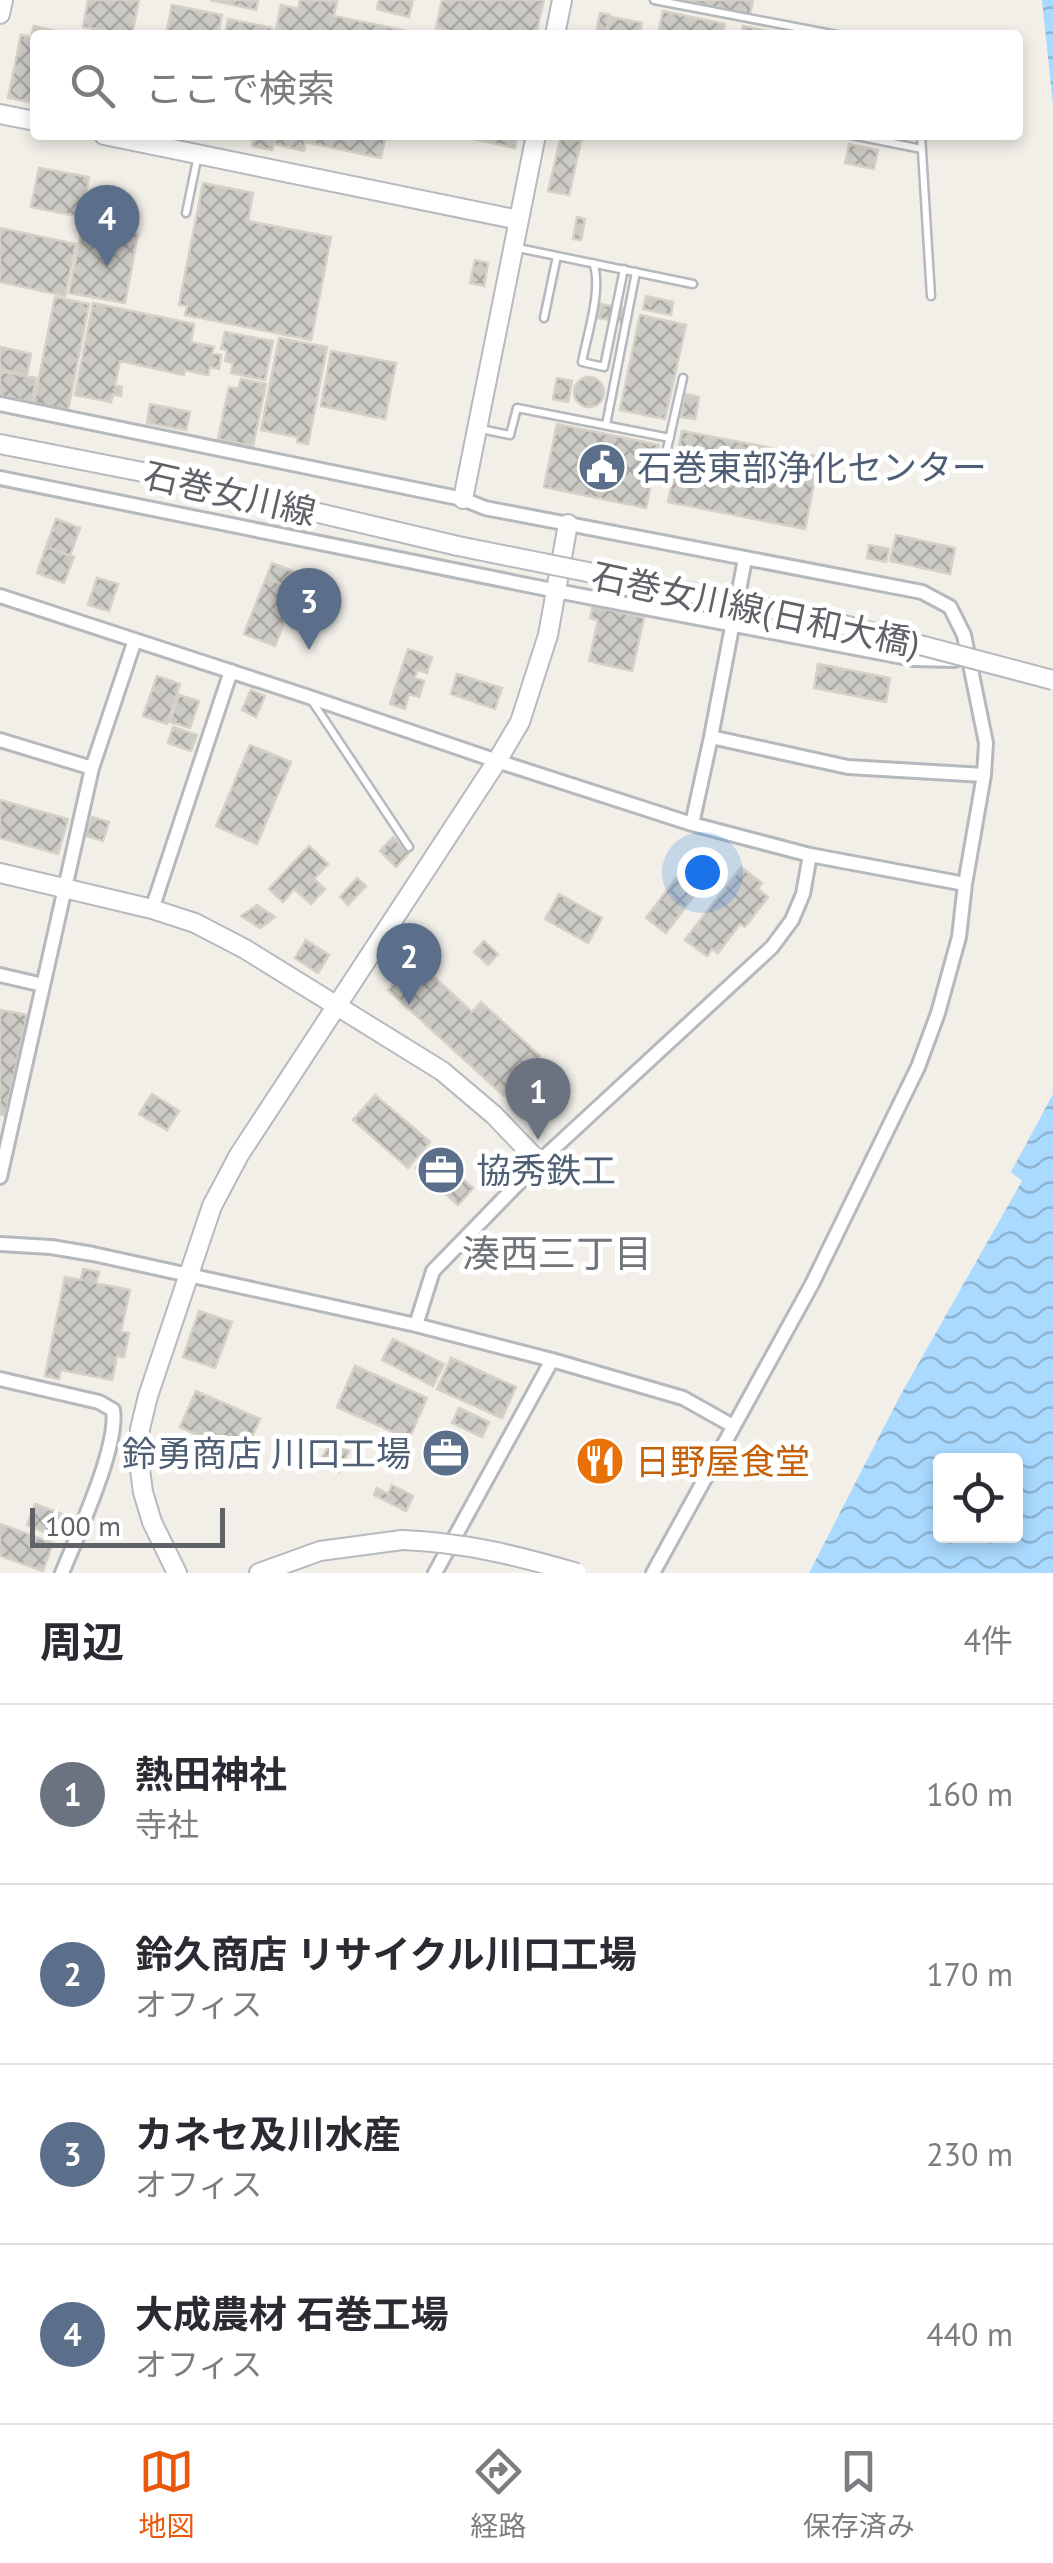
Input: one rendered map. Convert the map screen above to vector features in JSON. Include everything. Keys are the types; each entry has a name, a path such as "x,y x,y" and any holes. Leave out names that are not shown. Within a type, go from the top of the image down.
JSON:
{"street":[{"path":"0,14 3,0"},
{"path":"556,30 562,0"},
{"path":"0,114 30,120"},
{"path":"129,140 519,220"},
{"path":"464,499 535,140"},
{"path":"0,404 464,499 485,508 922,592 950,606 964,635 986,743 959,937 938,1013 918,1067 812,1284 652,1573"},
{"name":"石巻女川線","path":"0,444 158,474 458,546"},
{"path":"0,478 913,659 970,661"},
{"path":"178,1573 152,1522 143,1492 140,1429 212,1206 240,1155 520,722 548,635 568,524"},
{"name":"石巻女川線(日和大橋)","path":"458,546 821,619 1053,680"},
{"path":"692,824 745,558"},
{"path":"0,596 692,824 810,855 965,884"},
{"path":"1,1168 92,768 135,640"},
{"path":"152,909 231,672"},
{"path":"712,737 848,767 984,774"},
{"path":"0,740 92,768"},
{"path":"416,1325 433,1272 538,1162 772,948 792,920 803,894 810,855"},
{"path":"0,873 152,909 195,923 245,949 442,1071 494,1115 538,1162"},
{"path":"0,975 43,985"},
{"path":"0,1244 79,1252 416,1325 684,1398 733,1426"},
{"path":"434,1573 552,1360"},
{"path":"0,1379 99,1402 112,1410 114,1420 100,1477 62,1573"},
{"path":"259,1573 320,1551 402,1540 444,1542 502,1552 577,1573"}],"lane":[{"path":"654,0 812,30"},
{"path":"877,140 922,149"},
{"path":"922,140 931,296"},
{"path":"186,213 198,154"},
{"path":"514,247 694,284"},
{"path":"544,318 557,256"},
{"path":"593,263 597,272 595,296 582,362 604,366 624,270"},
{"path":"606,425 636,272"},
{"path":"660,480 683,378"},
{"path":"478,428 510,436 516,408 670,438"},
{"path":"309,697 410,847"}],"water":[{"path":"1042,0 1053,0 1053,105"},
{"path":"1053,1094 1053,1573 809,1573 900,1396 1022,1181 1011,1172"}],"building":[{"path":"88,0 139,0 133,30 83,27"},
{"path":"210,0 258,0 256,10"},
{"path":"300,0 337,1 334,16 402,30 276,30 281,5 298,9"},
{"path":"379,0 413,0 409,17 377,9"},
{"path":"442,0 544,0 537,30 436,28"},
{"path":"681,0 753,0 750,15"},
{"path":"172,5 222,15 219,30 167,30"},
{"path":"663,11 725,24 723,30 659,30"},
{"path":"600,13 610,15 606,30 597,30"},
{"path":"611,17 642,23 640,30 608,30"},
{"path":"228,19 272,28 271,30 226,30"},
{"path":"21,35 30,37 30,102 8,98"},
{"path":"253,140 385,140 381,158 305,142 304,151 274,144 272,150 252,146"},
{"path":"478,140 516,140 515,148"},
{"path":"560,140 581,141 569,195 548,191"},
{"path":"849,144 878,150 874,169 845,163"},
{"path":"39,168 89,177 82,217 31,207"},
{"path":"203,183 253,193 248,221 331,237 311,340 185,315 187,306 179,305"},
{"path":"577,217 585,219 581,240 573,239"},
{"path":"83,223 138,234 125,303 69,293"},
{"path":"0,228 76,244 65,296 0,282"},
{"path":"475,260 488,263 484,286 470,283"},
{"path":"646,296 673,302 671,315 643,309"},
{"path":"55,297 89,304 68,410 34,403"},
{"path":"93,303 194,324 191,342 214,347 212,353 221,355 219,369 210,367 208,375 185,370 184,375 120,361 115,385 122,387 121,396 113,394 111,402 75,395"},
{"path":"601,304 625,309 622,322 598,318"},
{"path":"640,315 686,325 665,419 620,410"},
{"path":"225,332 273,341 265,380 231,373 233,363 225,361 227,350 221,349"},
{"path":"279,338 327,347 308,444 297,442 298,437 261,430"},
{"path":"0,347 31,354 27,375 0,369"},
{"path":"331,351 396,363 385,419 321,406"},
{"path":"0,371 36,378 32,402 0,396"},
{"path":"589,377 603,386 604,392 595,406 589,407 575,398 574,392 583,378"},
{"path":"557,378 572,381 568,402 553,399"},
{"path":"241,379 266,384 253,446 218,439 229,387 238,389"},
{"path":"685,394 699,397 695,419 681,417"},
{"path":"150,404 190,412 186,430 147,423"},
{"path":"557,424 659,445 646,508 544,487"},
{"path":"682,431 819,457 805,529 668,502"},
{"path":"56,519 80,528 70,556 46,547"},
{"path":"896,535 955,548 950,574 890,561"},
{"path":"869,545 889,549 886,562 867,558"},
{"path":"46,547 74,557 64,583 37,573"},
{"path":"272,563 293,571 287,586 266,578"},
{"path":"97,578 118,584 109,611 88,605"},
{"path":"266,578 297,590 275,646 244,634"},
{"path":"593,606 644,618 632,671 589,661 598,620 590,618"},
{"path":"408,649 432,657 427,673 417,670 415,678 424,681 419,697 409,694 405,709 390,704"},
{"path":"818,664 890,678 886,702 814,688"},
{"path":"457,674 502,688 495,709 451,694"},
{"path":"157,676 180,684 167,724 143,716"},
{"path":"251,690 265,696 256,717 242,710"},
{"path":"179,695 199,701 190,728 170,722"},
{"path":"173,727 197,735 191,751 168,743"},
{"path":"250,745 291,762 257,844 216,826"},
{"path":"0,800 68,819 58,854 0,838"},
{"path":"92,817 109,822 103,841 86,836"},
{"path":"393,837 409,853 396,867 380,851"},
{"path":"309,846 328,864 314,879 325,889 311,904 294,889 283,902 269,889"},
{"path":"741,867 762,883 758,889 768,897 745,927 740,924 718,953 712,949 707,956 685,940"},
{"path":"357,878 366,886 348,905 340,897"},
{"path":"676,878 696,893 666,933 646,918"},
{"path":"559,894 602,918 588,943 545,919"},
{"path":"257,905 275,917 260,928 241,916"},
{"path":"306,940 329,955 318,973 295,958"},
{"path":"484,941 498,954 488,965 474,952"},
{"path":"416,960 472,1012 481,1002 540,1056 504,1096 388,990"},
{"path":"0,1010 27,1015 5,1116 0,1114"},
{"path":"152,1094 179,1111 167,1130 139,1114"},
{"path":"375,1095 430,1142 408,1168 353,1120"},
{"path":"431,1151 473,1188 458,1205 416,1168"},
{"path":"83,1269 99,1272 96,1283 130,1290 121,1331 129,1333 124,1357 117,1356 112,1380 61,1370 59,1379 45,1376 65,1277 81,1280"},
{"path":"199,1311 232,1322 215,1368 183,1357"},
{"path":"393,1339 444,1364 433,1386 382,1360"},
{"path":"451,1358 516,1387 502,1418 437,1389"},
{"path":"355,1366 427,1398 409,1439 337,1407"},
{"path":"196,1391 260,1419 244,1455 180,1427"},
{"path":"459,1408 489,1422 482,1437 452,1423"},
{"path":"331,1441 349,1451 339,1472 320,1462"},
{"path":"392,1485 413,1496 406,1511 374,1495 377,1488 388,1494"},
{"path":"35,1504 62,1514 54,1536 27,1525"},
{"path":"0,1524 53,1543 43,1571 0,1556"}],"place":[{"name":"大成農材 石巻工場","path":"107,267"},
{"name":"石巻東部浄化センター","path":"602,467"},
{"name":"カネセ及川水産","path":"309,650"},
{"name":"鈴久商店 リサイクル川口工場","path":"409,1005"},
{"name":"熱田神社","path":"538,1140"},
{"name":"協秀鉄工","path":"441,1170"},
{"name":"鈴勇商店 川口工場","path":"446,1453"},
{"name":"日野屋食堂","path":"600,1461"}],"district":[{"name":"湊西三丁目","path":"557,1252"}]}
